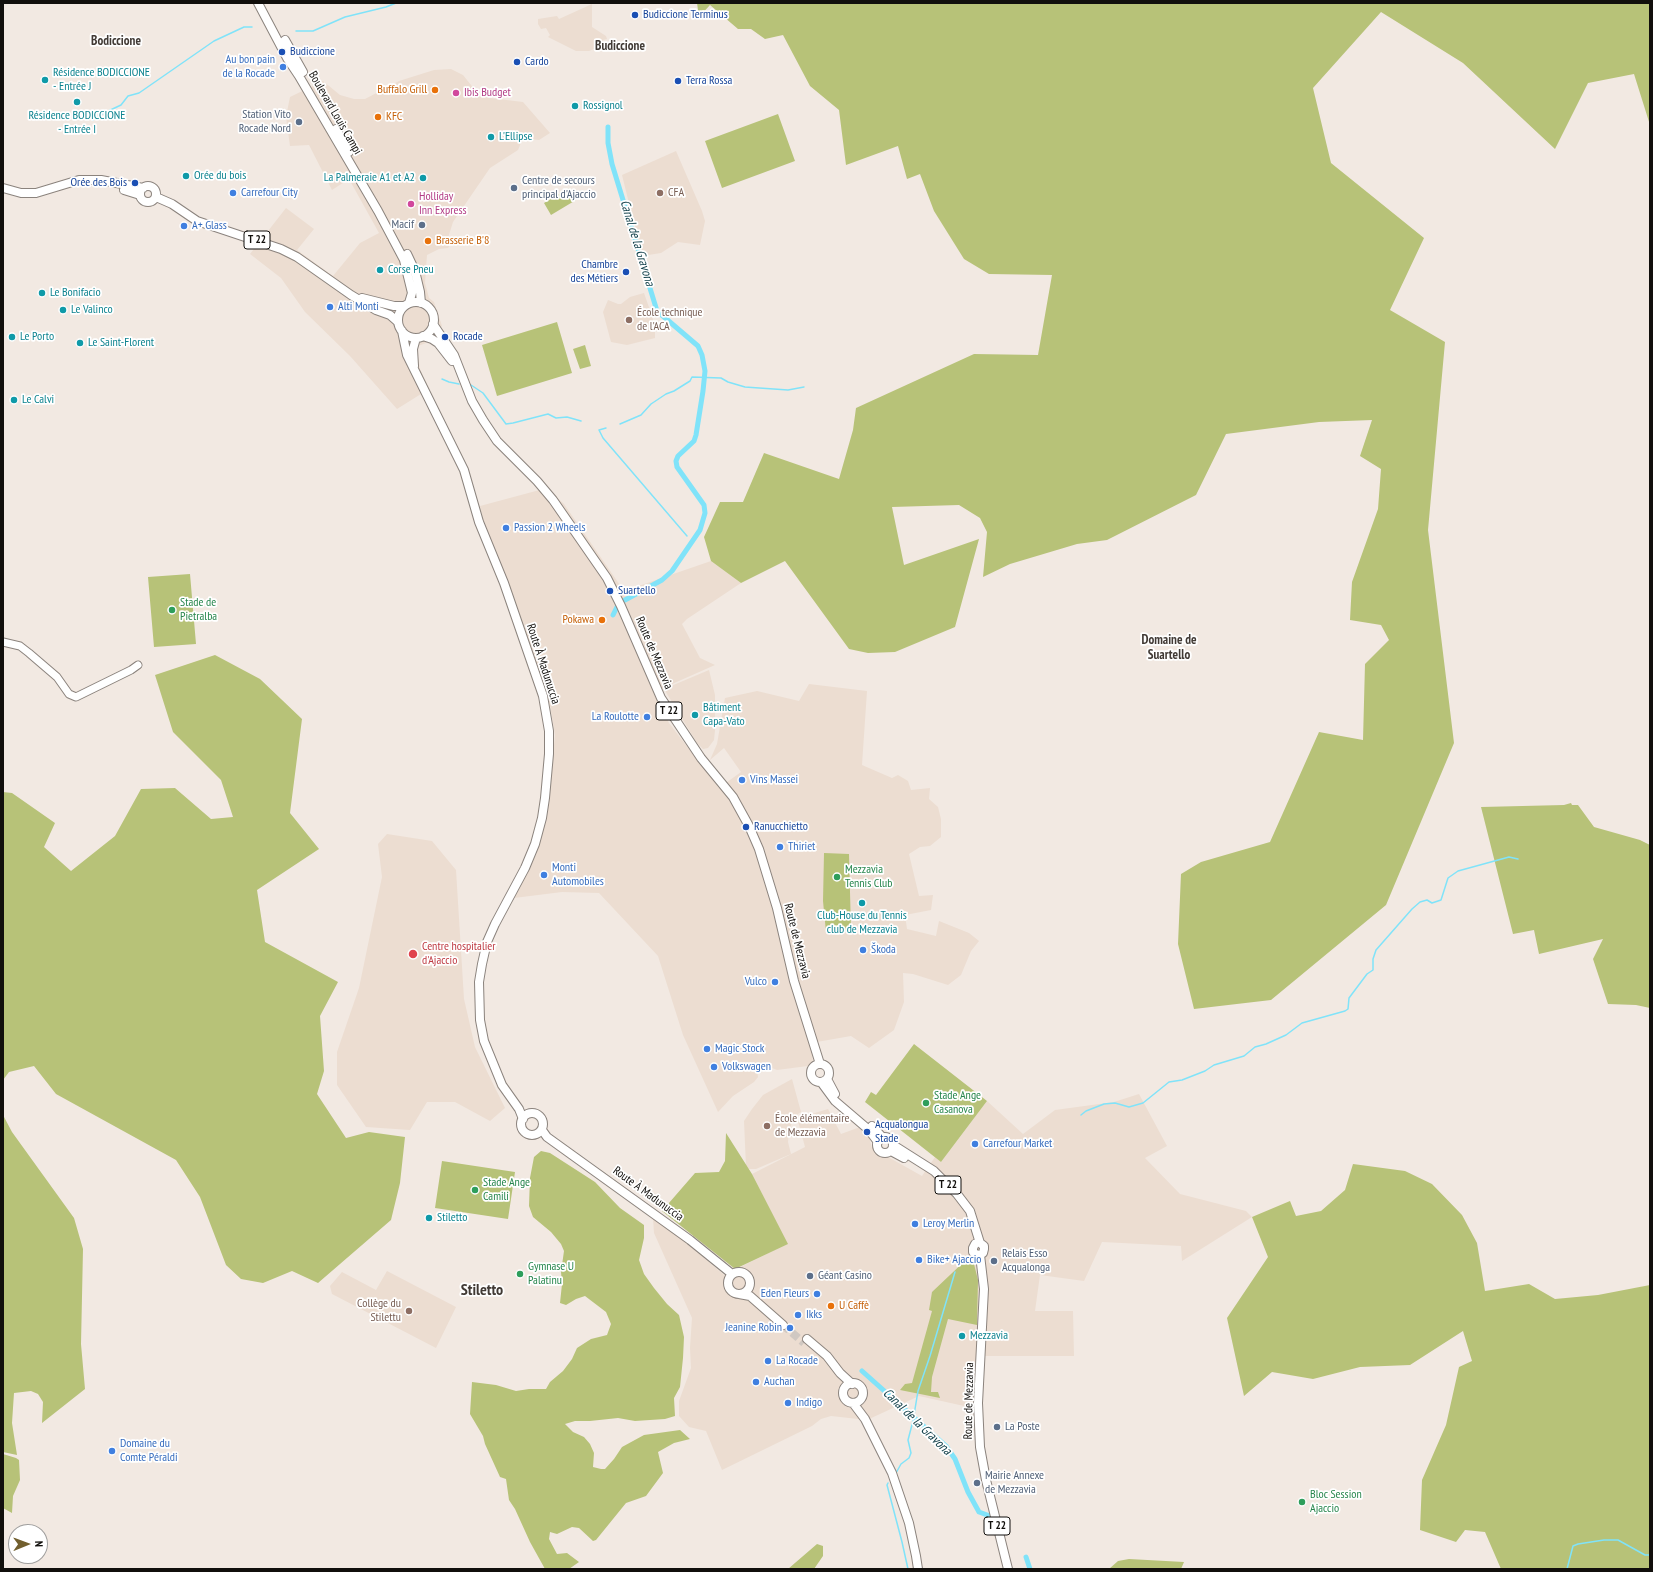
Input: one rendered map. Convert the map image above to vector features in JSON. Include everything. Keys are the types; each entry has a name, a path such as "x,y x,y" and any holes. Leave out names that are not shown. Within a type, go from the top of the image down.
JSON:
{"main road":[{"name":"Boulevard Louis Campi","path":"258,3 287,58 300,76 378,211 404,260 412,293 407,305"},
{"name":"Boulevard Louis Campi","path":"264,3 398,236 414,271 420,292 421,303"},
{"path":"3,188 21,193 36,193 78,180 101,180 142,192"},
{"path":"3,194 22,198 35,198 78,184 102,185 134,192 142,192 148,186 153,188 156,192 154,201 147,203 142,200 142,192"},
{"name":"T 22","path":"156,197 172,204 197,221 281,249 297,257 351,295 376,310 390,315 398,322"},
{"name":"T 22","path":"351,295 394,306 407,305"},
{"path":"421,303 426,305 432,313 433,324 430,331 419,337 406,335 402,331 398,322 399,313 407,305 421,303"},
{"name":"Route de Mezzavia","path":"433,324 454,355 462,372 465,384"},
{"name":"Route À Madunuccia","path":"402,331 407,355 464,470 479,522 504,583 543,696 549,731 549,754 545,798 535,844 525,868 487,942 479,982 480,1020 484,1041 502,1085 526,1117"},
{"name":"Route de Mezzavia","path":"419,337 432,339 438,343 451,360 483,420 498,441 537,481 553,500 607,578 621,606 661,698 702,758 733,797 749,826 760,849 775,900 794,981 820,1064"},
{"name":"Route À Madunuccia","path":"414,369 413,349 419,337"},
{"path":"824,1080 829,1071 826,1066 820,1064 814,1067 812,1072 813,1078 824,1080 839,1099 876,1129 881,1140"},
{"path":"535,1114 541,1118 543,1124 540,1132 533,1135 524,1132 522,1126 526,1117 535,1114"},
{"name":"Route À Madunuccia","path":"540,1132 690,1240 732,1274"},
{"path":"889,1138 892,1148 886,1153 881,1152 877,1146 881,1140 889,1138"},
{"name":"Route de Mezzavia","path":"892,1148 934,1172 957,1194 970,1211 977,1244 982,1245 984,1250 980,1255 984,1288 978,1403 980,1447 986,1480 1008,1569"},
{"path":"739,1294 744,1293 750,1284 750,1279 747,1274 742,1272 732,1274 728,1282 731,1290 739,1294 750,1296 785,1323 748,1289"},
{"path":"805,1341 826,1356 849,1386"},
{"path":"849,1386 858,1385 862,1388 863,1394 861,1399 865,1419"},
{"path":"849,1386 844,1397 848,1402 853,1403 865,1419 890,1468 898,1488 909,1523 918,1569"},
{"path":"853,1403 861,1399"}],"street":[{"path":"3,642 20,646 57,677 69,694 76,697 131,670 138,665"}],"shaded area":[{"path":"592,4 592,27 606,36 607,39 603,40 604,45 589,51 576,51 548,37 550,35 546,28 541,29 538,24 538,19 557,16 559,19"},
{"path":"451,69 463,75 475,90 490,98 523,102 550,133 539,140 523,138 518,150 490,168 453,222 448,238 450,245 448,248 439,249 427,255 425,283 429,298 434,302 442,326 426,343 418,346 417,352 420,369 429,389 397,409 350,356 305,312 281,278 250,254 286,208 314,229 297,250 333,276 360,243 379,233 349,179 332,190 309,145 290,146 286,117 290,97 323,81 340,95 354,99 365,99 399,81 434,70"},
{"name":"CFA","path":"676,151 705,221 700,245 678,242 661,253 642,256 622,175"},
{"name":"École technique de l'ACA","path":"644,293 655,327 655,338 627,345 611,342 603,312 608,300 621,304 630,297"},
{"path":"547,488 564,504 624,591 711,561 741,583 687,619 682,624 700,658 715,665 654,692 669,723 719,788 741,772 724,748 710,760 717,744 725,698 757,691 799,701 809,684 867,691 862,765 892,778 898,775 908,781 911,790 930,788 929,799 938,807 941,819 941,837 930,846 920,847 909,854 919,896 933,895 931,910 905,915 907,929 936,936 939,921 969,933 979,941 971,951 961,975 948,985 913,974 903,973 904,1002 894,1030 869,1048 851,1036 811,1043 813,1063 808,1066 777,1070 765,1065 757,1070 758,1077 754,1082 733,1096 718,1112 683,1035 658,956 599,893 562,892 514,898 536,855 547,817 555,735 550,706 526,634 483,520 480,506"},
{"path":"709,670 715,695 715,730 714,740 708,748 703,749 697,743 664,689"},
{"name":"Centre hospitalier d'Ajaccio","path":"387,834 432,841 456,870 464,999 475,1047 505,1108 490,1121 455,1102 427,1102 410,1130 366,1127 337,1085 337,1052 359,988 382,877 378,844"},
{"name":"École élémentaire de Mezzavia","path":"792,1079 801,1112 795,1116 789,1130 788,1142 791,1154 756,1169 749,1169 746,1167 744,1121 763,1095"},
{"path":"1139,1094 1167,1146 1145,1158 1180,1194 1246,1211 1252,1217 1182,1261 1181,1246 1102,1242 1084,1281 1040,1275 1035,1311 1073,1311 1074,1356 978,1356 973,1408 919,1396 867,1420 831,1416 821,1419 812,1426 722,1470 706,1431 689,1427 679,1416 679,1401 691,1368 690,1348 692,1318 654,1233 653,1218 668,1227 724,1275 787,1244 752,1174 805,1147 798,1121 805,1119 805,1116 828,1109 841,1134 860,1127 869,1137 872,1148 922,1176 935,1157 941,1162 987,1101 1023,1134 1055,1110 1114,1102"},
{"name":"Collège du Stilettu","path":"387,1271 456,1307 436,1348 332,1294 330,1286 342,1272 376,1290"}],"green space":[{"path":"697,3 1650,3 1650,125 1634,74 1588,83 1555,149 1463,63 1381,12 1313,88 1331,163 1424,238 1390,310 1445,342 1428,530 1454,743 1386,905 1271,1000 1194,1009 1178,944 1181,874 1201,862 1270,842 1319,732 1363,740 1365,664 1389,640 1381,625 1350,620 1352,582 1378,509 1381,469 1360,456 1372,420 1319,422 1226,434 1196,495 1107,540 1077,544 1010,564 983,577 987,532 980,518 959,505 892,507 904,565 979,539 955,627 895,652 868,653 849,649 785,561 741,583 711,561 704,537 720,502 743,502 764,453 839,479 853,430 856,408 974,354 1038,355 1052,275 989,274 964,259 934,211 920,174 907,179 898,146 846,165 839,110 810,86 783,35 765,39 751,29 738,29 710,5 699,17"},
{"path":"778,114 795,161 722,188 705,141"},
{"path":"569,188 576,200 551,215 544,203"},
{"path":"557,322 572,373 497,396 482,345"},
{"path":"585,345 591,366 580,369 573,349"},
{"name":"Stade de Pietralba","path":"190,574 196,644 154,647 148,577"},
{"path":"215,655 260,679 302,719 290,813 319,849 257,890 265,942 338,982 320,1016 324,1071 317,1094 346,1138 369,1132 405,1137 400,1183 391,1220 318,1283 292,1271 263,1283 241,1279 226,1265 200,1197 176,1160 56,1094 34,1066 9,1072 3,1080 3,792 12,793 55,823 44,847 71,871 115,836 141,789 175,788 211,819 233,817 221,780 173,732 155,675"},
{"path":"1571,803 1572,805 1578,805 1594,827 1640,840 1650,845 1650,1008 1636,1005 1608,1004 1593,959 1603,939 1539,954 1534,930 1513,934 1481,807 1564,805"},
{"name":"Mezzavia Tennis Club","path":"824,853 849,854 851,930 826,932 823,901"},
{"name":"Stade Ange Casanova","path":"914,1044 987,1101 941,1162 865,1102 871,1092 876,1095"},
{"path":"3,1115 12,1132 74,1218 83,1249 81,1344 85,1389 42,1423 43,1402 38,1394 31,1391 14,1393 12,1423 17,1455 3,1452"},
{"path":"726,1133 752,1174 788,1244 735,1269 662,1211 695,1173 719,1172 725,1161"},
{"path":"541,1151 550,1153 595,1182 620,1208 644,1225 644,1238 639,1260 644,1274 667,1304 679,1315 684,1337 680,1387 674,1398 675,1416 665,1419 635,1421 618,1418 575,1421 565,1424 573,1432 584,1437 590,1444 594,1453 593,1467 601,1469 605,1469 622,1447 644,1435 680,1430 690,1439 674,1443 658,1452 663,1473 646,1496 626,1503 596,1540 593,1541 579,1528 572,1527 557,1534 550,1532 549,1539 557,1554 567,1553 579,1562 569,1569 545,1569 509,1500 506,1479 500,1477 485,1444 483,1436 470,1414 472,1382 496,1385 516,1391 546,1389 550,1382 563,1371 572,1359 577,1348 591,1339 607,1335 611,1324 606,1312 585,1296 566,1305 560,1303 562,1284 561,1272 564,1251 561,1244 551,1232 533,1217 529,1206 530,1178 534,1157"},
{"name":"Stade Ange Camili","path":"442,1161 515,1172 508,1219 435,1208"},
{"path":"1353,1164 1405,1171 1432,1184 1462,1215 1477,1243 1485,1291 1529,1284 1555,1299 1598,1295 1650,1285 1650,1569 1501,1569 1485,1532 1465,1530 1456,1542 1420,1530 1422,1480 1446,1425 1459,1367 1472,1361 1463,1331 1410,1365 1360,1367 1313,1379 1272,1372 1244,1396 1227,1318 1268,1257 1252,1217 1290,1201 1296,1216 1321,1211 1345,1190"},
{"path":"969,1257 974,1264 978,1280 977,1325 948,1319 932,1377 931,1392 938,1392 940,1398 900,1390 905,1384 912,1383 932,1311 929,1310 932,1292"},
{"path":"3,1454 19,1460 20,1480 13,1496 12,1513 3,1508"},
{"path":"817,1544 823,1546 823,1556 814,1569 788,1569"},
{"path":"1129,1559 1184,1562 1181,1569 1109,1569 1118,1561"}],"waterway":[{"path":"296,31 313,31 345,17 386,7 396,3"},
{"path":"93,120 121,105 128,96 139,93 214,41 244,27 252,27"},
{"name":"Canal de la Gravona","path":"608,127 608,143 612,164 657,311 698,346 702,355 705,371 696,435 694,441 678,456 676,461 677,467 704,505 705,513 700,530 672,571 662,580 625,600"},
{"name":"Canal de la Gravona","path":"620,424 641,415 651,404 690,381 692,377 721,378 728,382 745,387 788,390 804,387"},
{"path":"442,379 459,384"},
{"path":"471,385 483,393 506,424 548,414 556,418 567,417 581,421"},
{"path":"606,428 599,430 603,438 687,536"},
{"name":"Canal de la Gravona","path":"613,615 617,607"},
{"path":"1081,1115 1086,1111 1104,1104 1115,1103 1129,1107 1143,1103 1169,1082 1182,1080 1205,1071 1214,1065 1244,1056 1255,1047 1286,1035 1302,1023 1345,1011 1348,1009 1349,998 1367,974 1373,970 1373,959 1376,950 1412,909 1420,902 1427,900 1432,903 1441,900 1448,878 1458,871 1509,857 1518,859"},
{"path":"896,1473 901,1464 909,1458 911,1453 908,1440 918,1391 955,1272"},
{"name":"Canal de la Gravona","path":"862,1371 946,1446 955,1459 968,1492 979,1512 990,1516"},
{"path":"888,1483 887,1485 908,1569"},
{"path":"1567,1569 1573,1546 1578,1544 1604,1540 1618,1540 1645,1555 1650,1555"},
{"name":"Canal de la Gravona","path":"1026,1557 1030,1569"}],"tunnel":[{"path":"783,1325 804,1343"}],"place":[{"name":"Budiccione Terminus","path":"635,15"},
{"name":"Budiccione","path":"282,52"},
{"name":"Cardo","path":"517,62"},
{"name":"Au bon pain de la Rocade","path":"283,67"},
{"name":"Résidence BODICCIONE - Entrée J","path":"45,80"},
{"name":"Terra Rossa","path":"678,81"},
{"name":"Buffalo Grill","path":"435,90"},
{"name":"Ibis Budget","path":"456,93"},
{"name":"Résidence BODICCIONE - Entrée I","path":"77,102"},
{"name":"Rossignol","path":"575,106"},
{"name":"KFC","path":"378,117"},
{"name":"Station Vito Rocade Nord","path":"299,122"},
{"name":"L'Ellipse","path":"491,137"},
{"name":"Orée du bois","path":"186,176"},
{"name":"La Palmeraie A1 et A2","path":"423,178"},
{"name":"Orée des Bois","path":"135,183"},
{"name":"Centre de secours principal d'Ajaccio","path":"514,188"},
{"name":"Carrefour City","path":"233,193"},
{"name":"CFA","path":"660,193"},
{"name":"Holliday Inn Express","path":"411,204"},
{"name":"Macif","path":"422,225"},
{"name":"A+ Glass","path":"184,226"},
{"name":"Brasserie B'8","path":"428,241"},
{"name":"Corse Pneu","path":"380,270"},
{"name":"Chambre des Métiers","path":"626,272"},
{"name":"Le Bonifacio","path":"42,293"},
{"name":"Alti Monti","path":"330,307"},
{"name":"Le Valinco","path":"63,310"},
{"name":"École technique de l'ACA","path":"629,320"},
{"name":"Le Porto","path":"12,337"},
{"name":"Rocade","path":"445,337"},
{"name":"Le Saint-Florent","path":"80,343"},
{"name":"Le Calvi","path":"14,400"},
{"name":"Passion 2 Wheels","path":"506,528"},
{"name":"Suartello","path":"610,591"},
{"name":"Stade de Pietralba","path":"172,610"},
{"name":"Pokawa","path":"602,620"},
{"name":"Bâtiment Capa-Vato","path":"695,715"},
{"name":"La Roulotte","path":"647,717"},
{"name":"Vins Massei","path":"742,780"},
{"name":"Ranucchietto","path":"746,827"},
{"name":"Thiriet","path":"780,847"},
{"name":"Monti Automobiles","path":"544,875"},
{"name":"Mezzavia Tennis Club","path":"837,877"},
{"name":"Club-House du Tennis club de Mezzavia","path":"862,903"},
{"name":"Škoda","path":"863,950"},
{"name":"Centre hospitalier d'Ajaccio","path":"413,954"},
{"name":"Vulco","path":"775,982"},
{"name":"Magic Stock","path":"707,1049"},
{"name":"Volkswagen","path":"714,1067"},
{"name":"Stade Ange Casanova","path":"926,1103"},
{"name":"École élémentaire de Mezzavia","path":"767,1126"},
{"name":"Acqualongua Stade","path":"867,1132"},
{"name":"Carrefour Market","path":"975,1144"},
{"name":"Stade Ange Camili","path":"475,1190"},
{"name":"Stiletto","path":"429,1218"},
{"name":"Leroy Merlin","path":"915,1224"},
{"name":"Bike+ Ajaccio","path":"919,1260"},
{"name":"Relais Esso Acqualonga","path":"994,1261"},
{"name":"Gymnase U Palatinu","path":"520,1274"},
{"name":"Géant Casino","path":"810,1276"},
{"name":"Eden Fleurs","path":"817,1294"},
{"name":"U Caffè","path":"831,1306"},
{"name":"Collège du Stilettu","path":"409,1311"},
{"name":"Ikks","path":"798,1315"},
{"name":"Jeanine Robin","path":"790,1328"},
{"name":"Mezzavia","path":"962,1336"},
{"name":"La Rocade","path":"768,1361"},
{"name":"Auchan","path":"756,1382"},
{"name":"Indigo","path":"788,1403"},
{"name":"La Poste","path":"997,1427"},
{"name":"Domaine du Comte Péraldi","path":"112,1451"},
{"name":"Mairie Annexe de Mezzavia","path":"977,1483"},
{"name":"Bloc Session Ajaccio","path":"1302,1502"}],"district":[{"name":"Bodiccione","path":"116,41"},
{"name":"Budiccione","path":"620,46"},
{"name":"Domaine de Suartello","path":"1169,648"},
{"name":"Stiletto","path":"482,1290"}]}
